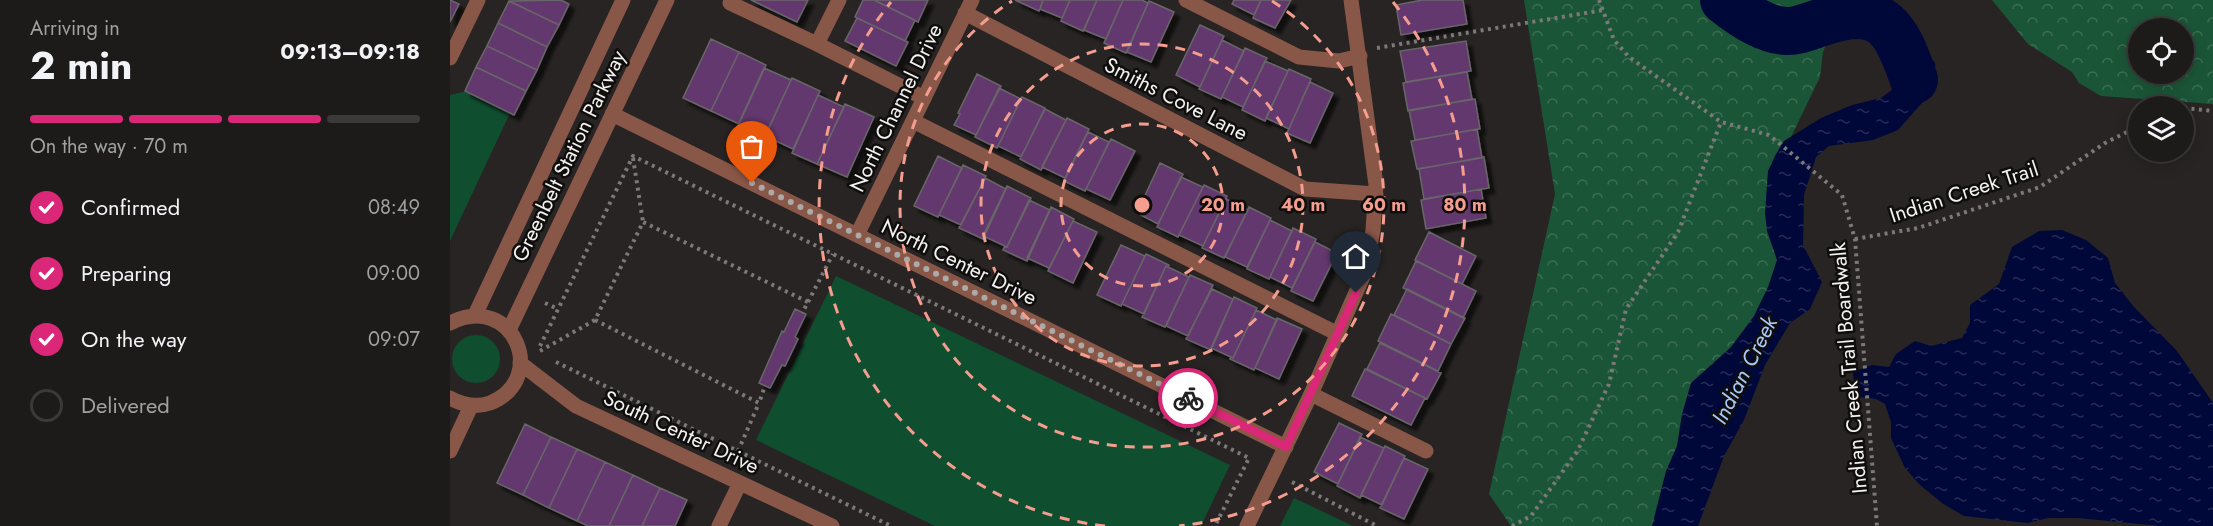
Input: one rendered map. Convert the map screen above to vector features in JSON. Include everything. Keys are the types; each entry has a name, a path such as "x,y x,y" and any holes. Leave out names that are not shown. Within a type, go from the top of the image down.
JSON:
{"street":[{"path":"450,57 478,0"},
{"name":"Greenbelt Station Parkway","path":"475,315 624,0"},
{"name":"Greenbelt Station Parkway","path":"509,330 667,0"},
{"path":"817,44 839,0"},
{"path":"1186,0 1299,57 1340,62 1360,56"},
{"path":"1247,526 1311,394 1365,272 1373,230 1376,194 1351,0"},
{"path":"730,3 924,98"},
{"name":"North Channel Drive","path":"857,235 968,7"},
{"name":"Smiths Cove Lane","path":"968,7 1305,189 1376,194"},
{"name":"North Center Drive","path":"612,114 1286,447"},
{"path":"912,122 1338,334"},
{"path":"450,323 462,317 475,315 493,318 509,330 516,339 520,363 517,378 508,392 497,400 484,405 471,406 450,398"},
{"name":"South Center Drive","path":"520,363 576,406 832,526"},
{"path":"1311,394 1426,452"},
{"path":"450,451 471,406"},
{"path":"719,526 740,483"}],"path":[{"path":"1512,526 1531,516 1578,450 1609,384 1626,309 1678,232 1721,122 1629,57 1614,40 1599,0"},
{"path":"1360,56 1378,47 1603,10"},
{"path":"2194,109 2213,111"},
{"name":"Indian Creek Trail Boardwalk","path":"1721,122 1769,135 1842,195 1855,239 1877,526"},
{"path":"537,352 646,131"},
{"name":"Indian Creek Trail","path":"1855,239 1918,228 2040,187 2105,143 2128,132"},
{"path":"537,352 595,320 643,222 633,156"},
{"path":"633,156 1249,458 1377,526"},
{"path":"643,222 808,302"},
{"path":"802,313 833,254"},
{"path":"595,320 759,403"},
{"path":"537,352 891,526"},
{"path":"738,451 765,386"},
{"path":"1215,526 1259,434"}],"green space":[{"path":"1524,0 1839,0 1838,13 1823,52 1820,77 1791,137 1783,286 1679,526 1511,526 1489,494 1555,194"},
{"path":"1992,0 2213,0 2213,104 2194,103 2194,96 2128,96 2128,98 2101,96 2079,83 2072,72 2028,44"},
{"path":"467,91 510,113 450,241 450,95"},
{"path":"836,276 1230,465 1201,526 935,526 756,440"},
{"path":"471,335 481,335 493,342 500,354 500,364 493,376 481,383 471,383 456,372 452,364 452,354 463,339"},
{"path":"1294,498 1353,526 1280,526"}],"water":[{"path":"1894,12 1935,63 1936,87 1898,130 1873,140 1829,146 1816,157 1804,195 1803,245 1822,282 1810,309 1790,323 1765,365 1744,420 1724,456 1698,526 1652,526 1666,471 1677,446 1682,414 1691,383 1731,347 1754,316 1768,287 1777,260 1767,231 1765,213 1768,171 1776,154 1784,141 1821,118 1852,105 1881,98 1900,84 1898,73 1873,37"},
{"path":"2062,230 2086,240 2108,258 2115,283 2134,307 2177,351 2213,403 2213,526 2161,526 2078,518 2048,518 2028,523 1964,516 1942,503 1920,485 1905,468 1891,438 1891,422 1885,404 1876,399 1860,397 1854,388 1853,372 1872,365 1889,367 1896,354 1915,341 1931,346 1962,338 1970,323 1970,305 1999,284 2012,247 2039,231"}],"building":[{"path":"450,0 459,4 450,22"},
{"path":"561,0 569,4 559,25 509,1"},
{"path":"561,0 569,4 559,25 509,1"},
{"path":"751,0 808,0 797,22"},
{"path":"751,0 808,0 797,22"},
{"path":"863,0 874,0 915,20 905,41 855,17"},
{"path":"863,0 874,0 915,20 905,41 855,17"},
{"path":"874,0 928,0 918,22"},
{"path":"874,0 928,0 918,22"},
{"path":"1015,0 1043,0 1039,11"},
{"path":"1015,0 1043,0 1039,11"},
{"path":"1043,0 1070,0 1062,18 1040,9"},
{"path":"1043,0 1070,0 1062,18 1040,9"},
{"path":"1070,0 1097,0 1083,31 1061,21"},
{"path":"1070,0 1097,0 1083,31 1061,21"},
{"path":"1097,0 1123,0 1106,39 1084,30"},
{"path":"1097,0 1123,0 1106,39 1084,30"},
{"path":"1123,0 1142,0 1148,3 1126,53 1104,43"},
{"path":"1123,0 1142,0 1148,3 1126,53 1104,43"},
{"path":"1234,0 1261,0 1254,15 1232,4"},
{"path":"1234,0 1261,0 1254,15 1232,4"},
{"path":"1261,0 1291,0 1275,28 1253,18"},
{"path":"1261,0 1291,0 1275,28 1253,18"},
{"path":"1422,0 1463,0 1467,24 1401,35 1396,5"},
{"path":"1422,0 1463,0 1467,24 1401,35 1396,5"},
{"path":"509,1 559,25 547,47 498,23"},
{"path":"509,1 559,25 547,47 498,23"},
{"path":"1149,1 1174,12 1151,62 1127,52"},
{"path":"1149,1 1174,12 1151,62 1127,52"},
{"path":"857,18 908,42 896,66 845,41"},
{"path":"857,18 908,42 896,66 845,41"},
{"path":"498,23 547,47 537,70 487,46"},
{"path":"498,23 547,47 537,70 487,46"},
{"path":"1200,25 1224,36 1200,87 1176,75"},
{"path":"1200,25 1224,36 1200,87 1176,75"},
{"path":"711,39 739,52 711,111 683,98"},
{"path":"711,39 739,52 711,111 683,98"},
{"path":"1222,40 1244,51 1221,99 1199,89"},
{"path":"1222,40 1244,51 1221,99 1199,89"},
{"path":"1466,41 1471,71 1406,82 1400,51"},
{"path":"1466,41 1471,71 1406,82 1400,51"},
{"path":"487,46 537,70 526,91 476,67"},
{"path":"487,46 537,70 526,91 476,67"},
{"path":"1245,48 1267,58 1243,107 1222,97"},
{"path":"1245,48 1267,58 1243,107 1222,97"},
{"path":"739,52 766,65 739,124 711,111"},
{"path":"739,52 766,65 739,124 711,111"},
{"path":"1265,61 1288,71 1265,121 1242,110"},
{"path":"1265,61 1288,71 1265,121 1242,110"},
{"path":"476,67 526,91 514,115 465,91"},
{"path":"476,67 526,91 514,115 465,91"},
{"path":"764,68 791,80 764,139 737,127"},
{"path":"764,68 791,80 764,139 737,127"},
{"path":"1289,69 1311,79 1289,129 1266,118"},
{"path":"1289,69 1311,79 1289,129 1266,118"},
{"path":"1467,72 1472,99 1408,111 1403,83"},
{"path":"1467,72 1472,99 1408,111 1403,83"},
{"path":"977,74 1001,86 976,135 954,125"},
{"path":"977,74 1001,86 976,135 954,125"},
{"path":"792,78 820,91 793,149 765,136"},
{"path":"792,78 820,91 793,149 765,136"},
{"path":"1310,82 1333,93 1310,143 1287,133"},
{"path":"1310,82 1333,93 1310,143 1287,133"},
{"path":"999,88 1021,99 997,148 975,137"},
{"path":"999,88 1021,99 997,148 975,137"},
{"path":"818,95 844,107 817,164 792,153"},
{"path":"818,95 844,107 817,164 792,153"},
{"path":"1022,97 1045,108 1021,157 998,146"},
{"path":"1022,97 1045,108 1021,157 998,146"},
{"path":"1475,99 1480,129 1415,140 1409,110"},
{"path":"1475,99 1480,129 1415,140 1409,110"},
{"path":"845,104 874,117 847,177 817,164"},
{"path":"845,104 874,117 847,177 817,164"},
{"path":"1045,109 1066,120 1041,170 1020,159"},
{"path":"1045,109 1066,120 1041,170 1020,159"},
{"path":"1067,118 1089,129 1065,178 1042,167"},
{"path":"1067,118 1089,129 1065,178 1042,167"},
{"path":"1477,129 1482,158 1417,169 1411,141"},
{"path":"1477,129 1482,158 1417,169 1411,141"},
{"path":"1088,132 1109,142 1085,191 1064,181"},
{"path":"1088,132 1109,142 1085,191 1064,181"},
{"path":"1111,139 1135,151 1110,200 1086,189"},
{"path":"938,156 962,168 938,217 914,206"},
{"path":"1484,157 1489,188 1424,199 1419,169"},
{"path":"1160,163 1183,174 1158,224 1137,213"},
{"path":"963,165 986,176 961,225 939,215"},
{"path":"1181,177 1203,187 1178,237 1157,227"},
{"path":"985,178 1006,189 983,239 959,228"},
{"path":"1204,185 1227,196 1203,246 1179,235"},
{"path":"1007,186 1031,198 1007,247 983,236"},
{"path":"1481,189 1486,218 1426,229 1421,200"},
{"path":"1226,199 1248,210 1224,258 1202,248"},
{"path":"1029,200 1050,210 1027,261 1003,250 1005,246 1007,247"},
{"path":"1051,207 1074,219 1049,268 1027,258"},
{"path":"1249,207 1271,218 1247,267 1225,257"},
{"path":"1270,220 1292,231 1269,279 1247,269"},
{"path":"1073,221 1097,232 1073,283 1048,271"},
{"path":"1293,228 1316,239 1292,288 1270,277"},
{"path":"1429,232 1476,256 1462,284 1415,260"},
{"path":"1315,242 1337,253 1313,301 1291,291"},
{"path":"1121,245 1145,256 1121,306 1097,295"},
{"path":"1146,254 1169,265 1166,266 1144,314 1122,304"},
{"path":"1416,261 1476,291 1463,318 1403,288"},
{"path":"1166,266 1189,277 1165,327 1142,317"},
{"path":"1190,275 1213,285 1188,336 1166,326"},
{"path":"1212,289 1233,299 1211,350 1186,339"},
{"path":"1407,289 1465,318 1451,344 1394,315"},
{"path":"1234,297 1257,308 1233,358 1211,348"},
{"path":"795,309 806,314 795,337 798,339 785,366 782,365 770,388 759,383 782,331 784,332"},
{"path":"1256,310 1277,320 1254,370 1230,359 1233,358"},
{"path":"1391,314 1451,344 1438,371 1378,341"},
{"path":"1277,318 1302,329 1279,379 1255,368"},
{"path":"1380,343 1441,373 1427,399 1367,369"},
{"path":"1365,369 1425,398 1411,425 1352,396"},
{"path":"1339,423 1362,434 1338,484 1314,472"},
{"path":"525,424 551,437 523,495 497,483"},
{"path":"551,437 577,449 549,508 523,495"},
{"path":"1360,437 1384,448 1360,498 1337,486"},
{"path":"1385,446 1405,456 1382,505 1361,495"},
{"path":"577,449 605,462 577,521 549,508"},
{"path":"1404,458 1428,469 1404,519 1380,508"},
{"path":"605,462 633,475 609,526 588,526 577,521"},
{"path":"633,475 660,488 642,526 609,526"},
{"path":"660,488 687,500 675,526 642,526"}],"waterway":[{"name":"Indian Creek","path":"1724,0 1761,24 1786,31 1846,16 1862,15 1875,18 1894,34 1914,80"}],"way so far":[{"path":"752,183 1188,398"}],"route":[{"path":"1188,398 1286,447 1356,293"}]}
